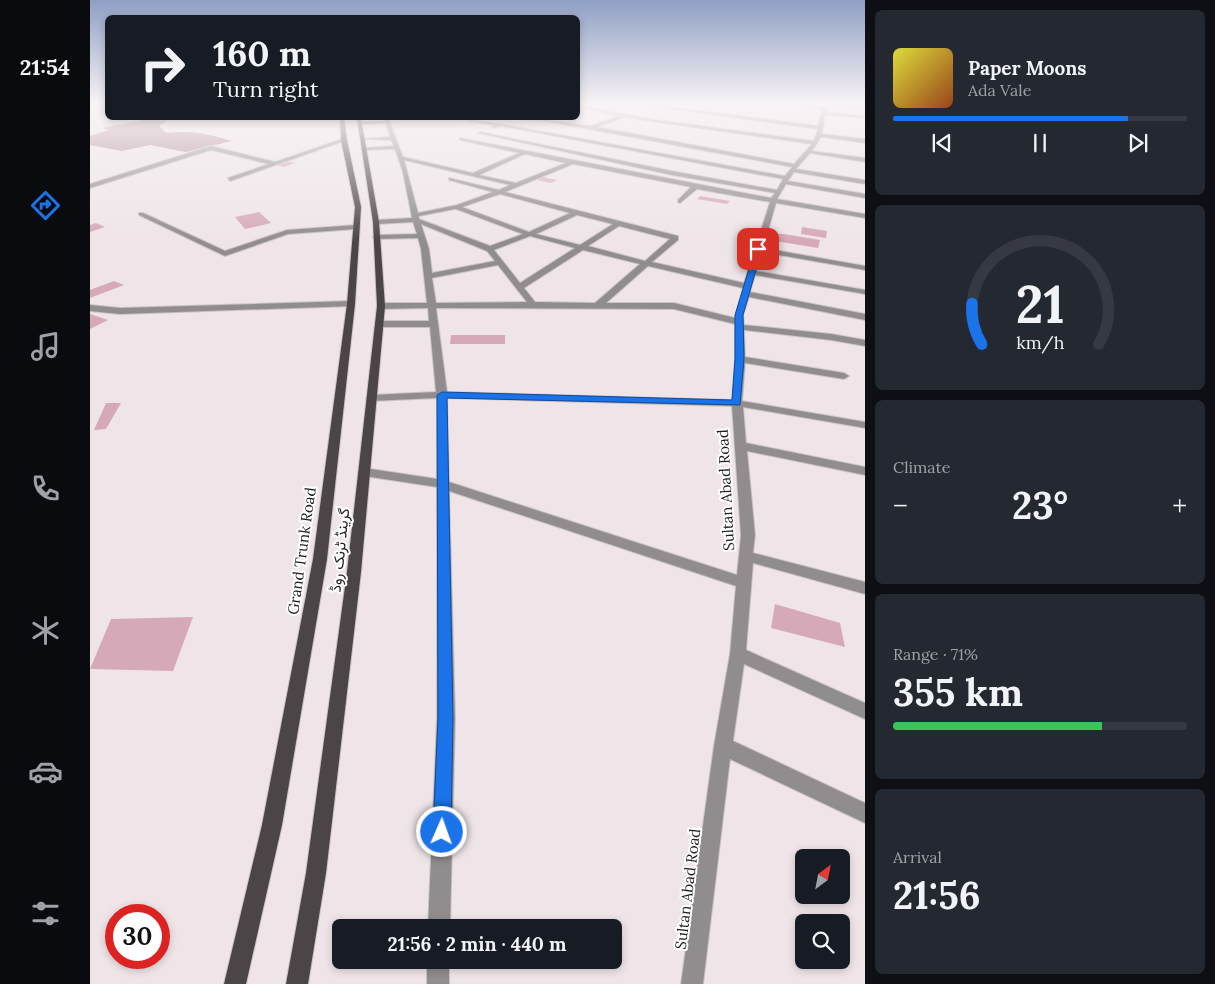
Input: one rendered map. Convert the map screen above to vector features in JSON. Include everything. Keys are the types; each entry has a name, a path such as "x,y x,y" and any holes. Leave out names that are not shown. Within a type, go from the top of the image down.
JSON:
{"main road":[{"name":"Grand Trunk Road","path":"235,984 272,825 320,559 351,304 366,237 346,149"},
{"name":"گرینڈ ٹرنک روڈ","path":"298,984 316,873 353,582 379,324 380,306 366,237 376,222 365,149"}],"street":[{"path":"90,186 208,149"},
{"path":"215,149 273,163"},
{"path":"230,179 316,149"},
{"path":"398,149 425,249 442,395 446,718 439,919"},
{"path":"401,149 473,175 516,185"},
{"path":"506,149 695,187 785,182 865,182"},
{"path":"473,175 535,149"},
{"path":"558,149 588,155 785,182"},
{"path":"625,149 785,182 865,196"},
{"path":"646,153 653,149"},
{"path":"685,149 785,182 865,216"},
{"name":"Sultan Abad Road","path":"692,984 738,654 748,535 737,403 740,359 739,315 758,249 785,182 810,149"},
{"path":"840,149 865,160"},
{"path":"376,222 416,217 479,202 588,155"},
{"path":"451,179 675,238 597,306"},
{"path":"680,201 695,187"},
{"path":"458,208 529,234 746,290 865,317"},
{"path":"490,249 576,213"},
{"path":"141,214 225,254 287,232 308,229 366,237 421,236"},
{"path":"416,217 490,249 533,305"},
{"path":"519,287 618,224"},
{"path":"758,249 865,268"},
{"path":"428,276 500,262"},
{"path":"751,272 865,292"},
{"path":"90,308 120,311 351,304"},
{"path":"380,306 674,306 739,324 865,343"},
{"path":"379,324 433,324"},
{"path":"740,359 844,376"},
{"path":"372,398 442,395 737,403 865,425"},
{"path":"741,446 865,471"},
{"path":"364,472 443,484 744,583"},
{"path":"746,556 865,588"},
{"path":"738,654 865,711"},
{"path":"724,746 865,812"},
{"path":"438,969 438,984"}],"shaded area":[{"path":"111,149 132,149 122,151"},
{"path":"170,149 199,149 186,152"}],"building":[{"path":"286,161 295,163 284,167 275,165"},
{"path":"542,177 557,180 551,183 537,180"},
{"path":"700,196 730,201 727,204 697,199"},
{"path":"259,212 271,223 245,229 235,217"},
{"path":"96,223 105,227 90,232 90,225"},
{"path":"802,227 827,231 826,238 801,234"},
{"path":"777,234 820,240 818,248 775,241"},
{"path":"114,281 124,285 90,298 90,290"},
{"path":"90,314 108,320 90,329"},
{"path":"451,335 505,335 505,344 450,344"},
{"path":"106,403 121,403 106,429 94,430"},
{"path":"775,604 840,623 845,647 771,628"},
{"path":"193,617 173,671 90,669 111,619"}],"route":[{"path":"442,832 446,718 442,395 737,403 740,359 739,315 758,249"}]}
